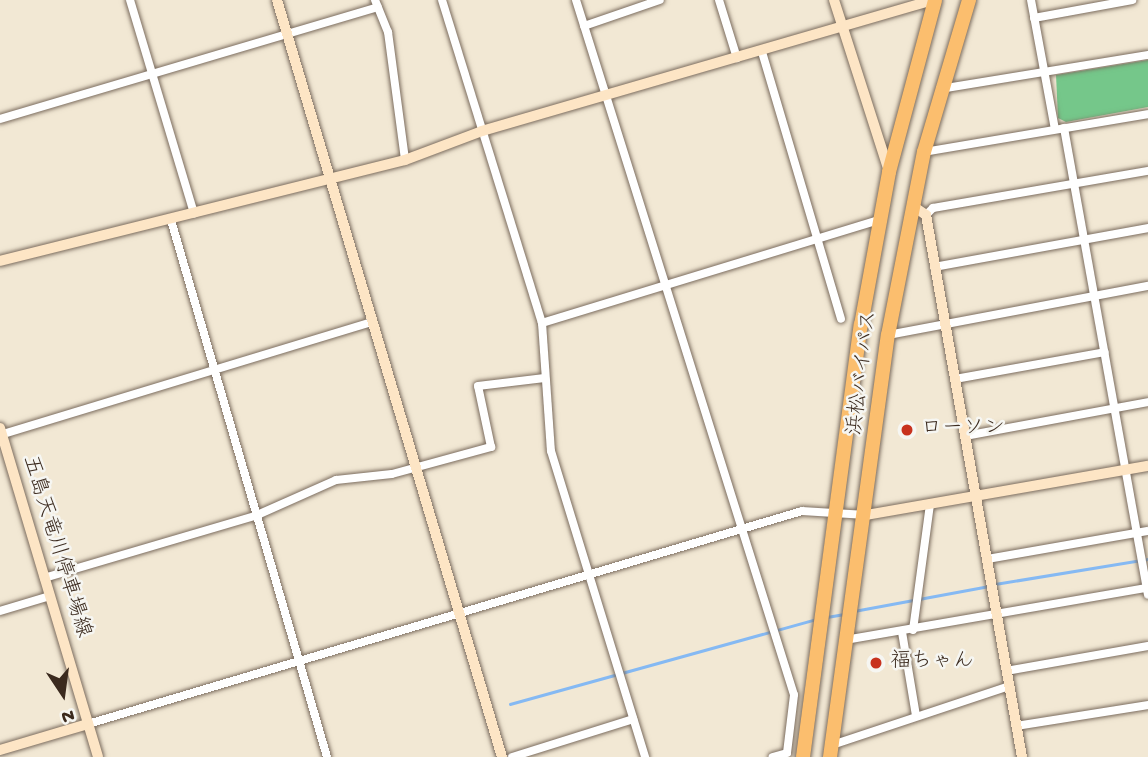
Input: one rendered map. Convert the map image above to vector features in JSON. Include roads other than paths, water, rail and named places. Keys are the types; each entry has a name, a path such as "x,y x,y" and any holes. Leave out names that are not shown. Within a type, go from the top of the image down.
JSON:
{"highway":[{"name":"浜松バイパス","path":"803,757 835,509 879,220 934,0"},
{"name":"浜松バイパス","path":"831,751 845,640 866,515 888,335 924,152 940,89 969,0"}],"street":[{"path":"130,0 194,214"},
{"path":"277,0 502,757"},
{"path":"442,0 542,323 551,451 645,757"},
{"path":"576,0 793,695 787,753 773,757"},
{"path":"584,26 660,0"},
{"path":"719,0 737,58"},
{"path":"834,0 889,172"},
{"path":"0,261 405,160 482,131 934,0"},
{"path":"845,640 1147,591 1128,469 1076,184 1045,74 1031,0"},
{"path":"1034,18 1132,0"},
{"path":"0,119 287,34 376,3 387,32 405,160"},
{"path":"762,51 815,239 841,320"},
{"path":"940,89 1045,74 1148,55"},
{"path":"924,152 1148,114"},
{"path":"926,215 933,208 1148,171"},
{"path":"913,206 926,215 1022,757"},
{"path":"171,220 327,757"},
{"path":"542,323 879,220"},
{"path":"934,267 1148,229"},
{"path":"888,335 1148,286"},
{"path":"1,432 371,322"},
{"path":"955,379 1105,352"},
{"path":"44,578 255,516 326,483 415,468 491,447 478,386 545,377"},
{"path":"965,436 1148,402"},
{"name":"五島天竜川停車場線","path":"1,432 98,757"},
{"path":"0,750 461,616 742,528 835,509 866,515 1148,466"},
{"path":"913,630 930,505"},
{"path":"987,559 1148,531"},
{"path":"0,611 50,596"},
{"path":"902,632 916,716"},
{"path":"1006,671 1148,646"},
{"path":"831,751 916,716 1009,686"},
{"path":"1016,726 1148,705"},
{"path":"512,757 633,719"}],"waterway":[{"path":"995,584 1148,559"},
{"path":"854,611 989,586"},
{"path":"827,617 844,614"},
{"path":"510,704 817,619"}],"place":[{"name":"ローソン","path":"907,430"},
{"name":"福ちゃん","path":"876,663"}]}
